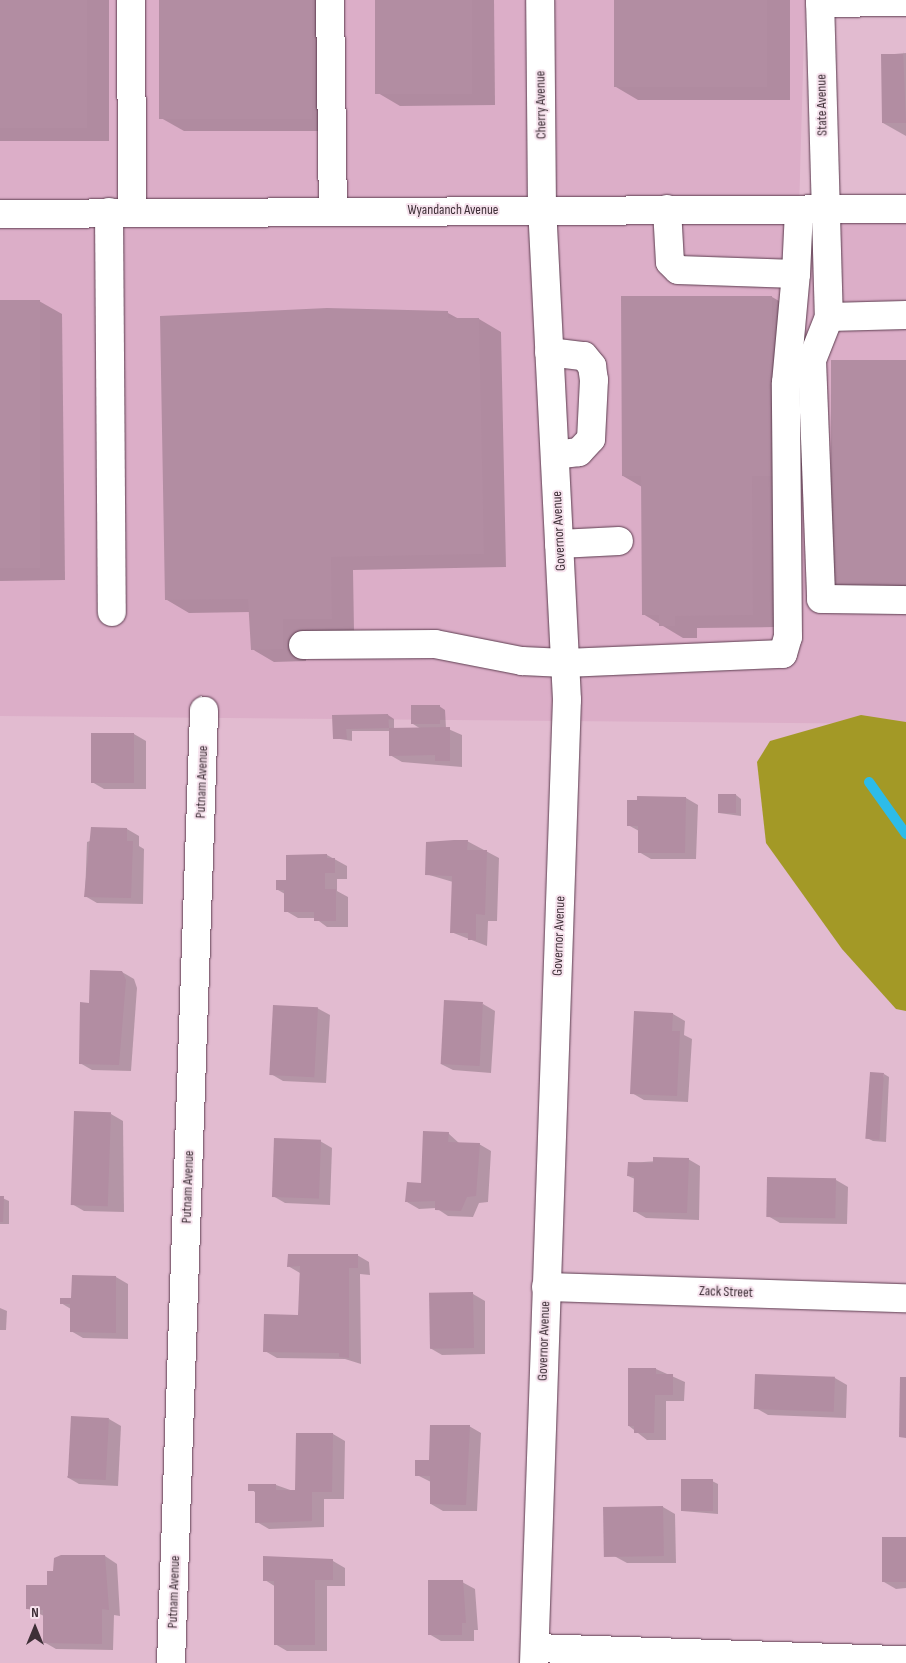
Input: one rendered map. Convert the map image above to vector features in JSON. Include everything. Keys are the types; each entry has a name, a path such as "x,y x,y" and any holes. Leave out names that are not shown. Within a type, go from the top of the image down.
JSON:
{"street":[{"path":"112,612 120,212 131,0"},
{"path":"330,0 333,211"},
{"name":"Cherry Avenue","path":"540,0 542,209"},
{"path":"820,1 906,2"},
{"name":"State Avenue","path":"812,210 820,1"},
{"name":"Wyandanch Avenue","path":"0,214 542,209 906,209"},
{"name":"Governor Avenue","path":"535,1656 565,663 542,209"},
{"path":"668,209 670,262 678,270 796,274"},
{"path":"303,645 435,644 522,661 565,663 777,656 786,650 786,383 796,274 812,210"},
{"path":"812,210 829,317 812,360 821,599 906,600"},
{"path":"829,317 906,315"},
{"path":"549,352 584,356 592,366 594,380 591,439 579,452 555,455"},
{"path":"559,544 619,541"},
{"name":"Putnam Avenue","path":"171,1663 204,711"},
{"name":"Zack Street","path":"546,1287 906,1298"},
{"path":"535,1656 906,1660"}],"shaded area":[{"path":"0,0 805,0 799,210 906,209 906,724 0,716"},
{"path":"861,715 906,722 906,1011 896,1009 842,949 766,843 757,762 770,741"}],"building":[{"path":"0,0 87,0 87,128 0,128"},
{"path":"159,0 312,0 312,119 159,119"},
{"path":"375,0 472,0 472,94 375,94"},
{"path":"614,0 767,0 767,87 614,87"},
{"path":"903,50 906,123 882,123 881,54 903,54"},
{"path":"621,296 772,296 773,476 752,476 753,615 675,616 675,626 659,626 659,615 642,615 641,476 622,476"},
{"path":"0,300 40,300 40,568 0,568"},
{"path":"327,308 448,311 448,318 479,318 484,554 331,557 332,619 283,619 283,649 251,650 248,599 165,600 160,316"},
{"path":"831,360 906,360 906,586 831,586"},
{"path":"411,705 440,705 440,724 411,724"},
{"path":"388,714 389,728 346,729 347,739 333,739 332,715"},
{"path":"450,727 450,761 435,761 435,755 389,756 389,728"},
{"path":"91,733 134,733 134,783 91,783"},
{"path":"718,794 736,794 736,813 718,813"},
{"path":"637,796 686,797 685,853 638,853 638,826 627,826 627,800 637,800"},
{"path":"91,827 127,828 127,841 133,841 131,898 84,897"},
{"path":"468,840 467,850 487,850 485,915 476,914 476,940 468,940 468,933 450,933 452,876 425,875 426,842"},
{"path":"327,854 327,858 335,858 335,873 325,873 325,889 336,889 336,921 314,921 314,912 284,912 284,890 276,890 276,880 286,880 286,855"},
{"path":"90,970 122,971 126,980 119,1065 79,1064 80,1002 89,1003"},
{"path":"444,1000 483,1002 480,1066 441,1064"},
{"path":"273,1005 318,1007 314,1077 269,1075"},
{"path":"634,1011 673,1013 672,1031 680,1031 677,1096 630,1094"},
{"path":"870,1072 884,1073 879,1140 865,1139"},
{"path":"74,1111 111,1112 108,1206 71,1205"},
{"path":"423,1131 449,1132 448,1142 480,1143 476,1196 467,1197 461,1211 435,1210 435,1201 405,1202 407,1182 421,1183"},
{"path":"274,1138 321,1140 319,1199 272,1197"},
{"path":"653,1157 689,1158 687,1213 633,1212 634,1176 627,1176 628,1162 653,1163"},
{"path":"767,1177 836,1178 835,1218 766,1217"},
{"path":"0,1196 4,1196 3,1222 0,1222"},
{"path":"288,1254 358,1254 358,1268 349,1268 349,1358 339,1357 339,1353 263,1352 264,1314 298,1315 300,1266 287,1267"},
{"path":"72,1275 116,1276 116,1333 70,1332 70,1304 60,1304 60,1298 71,1298"},
{"path":"473,1292 474,1348 430,1349 429,1293"},
{"path":"628,1368 656,1368 656,1374 673,1374 673,1395 655,1395 654,1433 634,1433 634,1426 628,1426"},
{"path":"755,1374 835,1377 834,1412 754,1409"},
{"path":"900,1377 906,1377 906,1438 899,1437"},
{"path":"71,1416 109,1418 106,1480 68,1478"},
{"path":"430,1425 470,1425 466,1505 430,1504 430,1476 415,1476 415,1460 429,1460"},
{"path":"296,1433 333,1433 332,1492 312,1492 312,1521 255,1523 255,1491 248,1491 248,1484 276,1484 276,1490 295,1490"},
{"path":"681,1479 713,1479 713,1511 681,1511"},
{"path":"663,1506 664,1556 604,1557 603,1507"},
{"path":"882,1537 906,1537 906,1582 882,1582"},
{"path":"61,1555 105,1555 109,1610 102,1609 102,1644 43,1643 43,1610 26,1609 26,1585 47,1585 47,1571 53,1571 54,1558"},
{"path":"263,1556 333,1559 333,1580 315,1580 315,1645 274,1645 274,1581 263,1581"},
{"path":"428,1580 463,1580 466,1623 462,1623 462,1635 428,1635"}],"waterway":[{"path":"869,782 906,834"}]}
